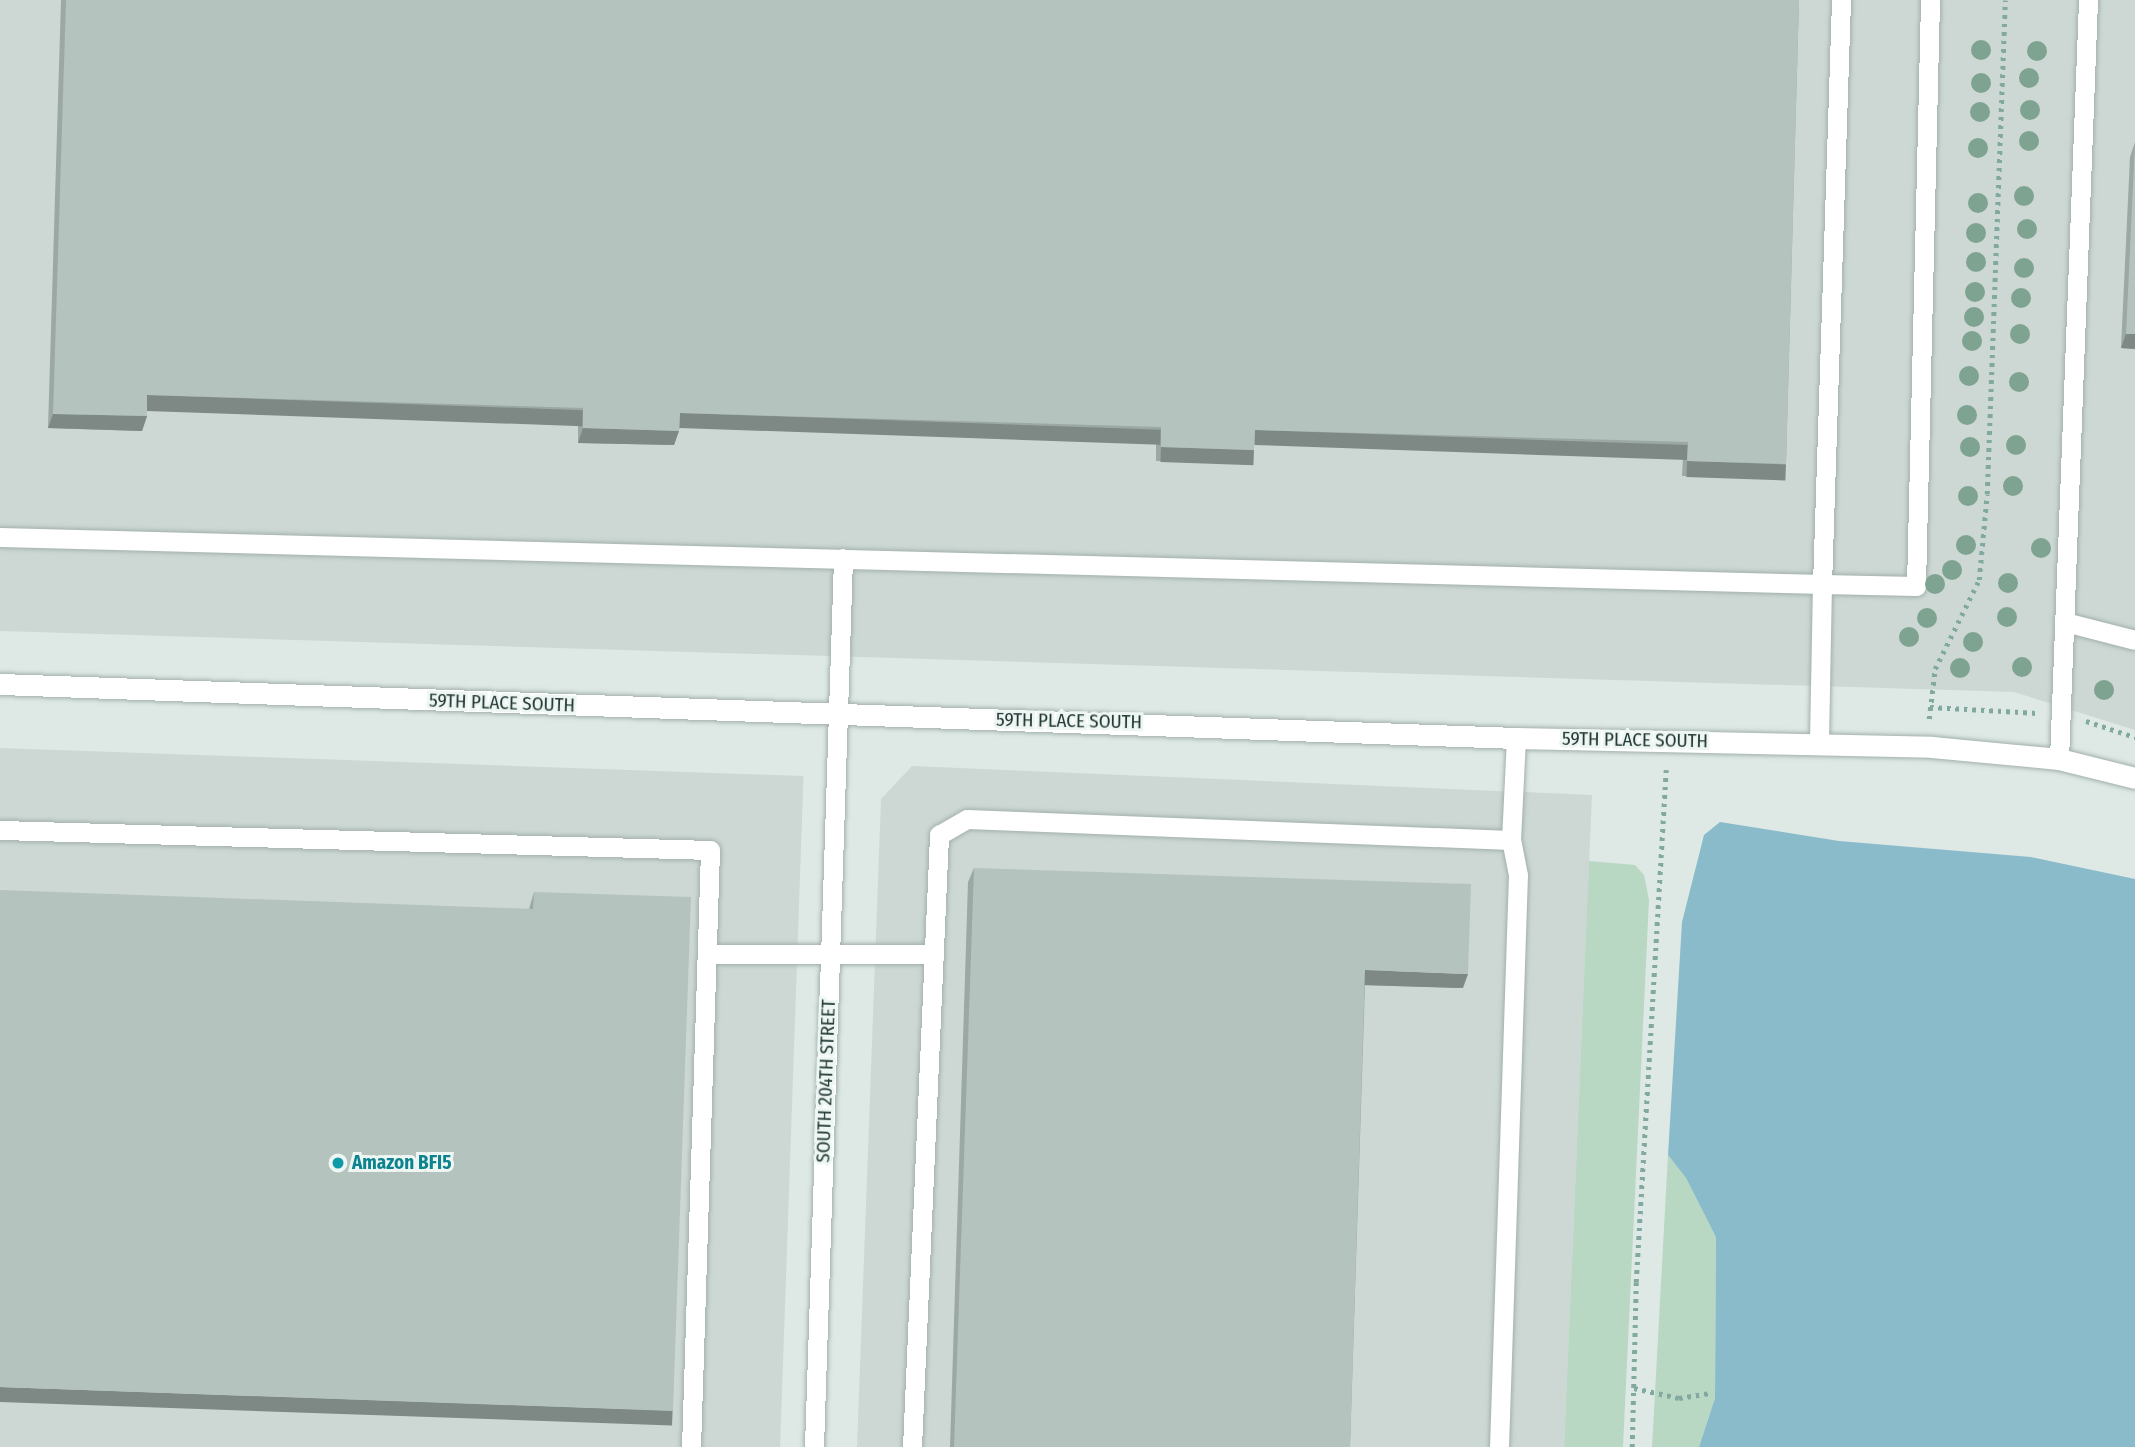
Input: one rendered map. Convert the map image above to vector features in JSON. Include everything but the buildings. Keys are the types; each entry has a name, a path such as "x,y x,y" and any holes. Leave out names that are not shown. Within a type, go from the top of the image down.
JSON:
{"street":[{"name":"59TH PLACE SOUTH","path":"0,684 839,715 1267,726 1516,738 1927,748 2059,759 2135,778"}],"lane":[{"path":"1819,744 1841,0"},
{"path":"0,537 1916,586 1930,0"},
{"path":"2059,759 2088,0"},
{"name":"SOUTH 204TH STREET","path":"814,1447 844,558"},
{"path":"2065,622 2135,640"},
{"path":"1499,1447 1518,875 1511,840 1516,738"},
{"path":"912,1447 939,835 968,819 1511,840"},
{"path":"0,831 710,850 691,1447"},
{"path":"707,954 933,954"}],"path":[{"path":"1927,748 1935,669 1979,580 1987,494 2006,0"},
{"path":"1632,1447 1636,1282 1667,741"},
{"path":"1634,1388 1679,1398 1709,1393"}],"shaded area":[{"path":"0,0 2135,0 2135,730 2014,692 0,631"},
{"name":"Amazon BFI5","path":"0,748 804,776 780,1447 0,1447"},
{"path":"912,766 1592,795 1564,1447 857,1447 881,799"}],"green space":[{"path":"1589,861 1635,865 1644,875 1649,900 1623,1447 1564,1447"},
{"path":"1668,1155 1686,1178 1716,1236 1715,1398 1699,1447 1652,1447"}],"water":[{"path":"1720,822 1839,841 2031,857 2135,879 2135,1447 1699,1447 1715,1398 1716,1237 1686,1178 1668,1155 1682,922 1704,835"}],"place":[{"name":"Amazon BFI5","path":"338,1163"}]}
